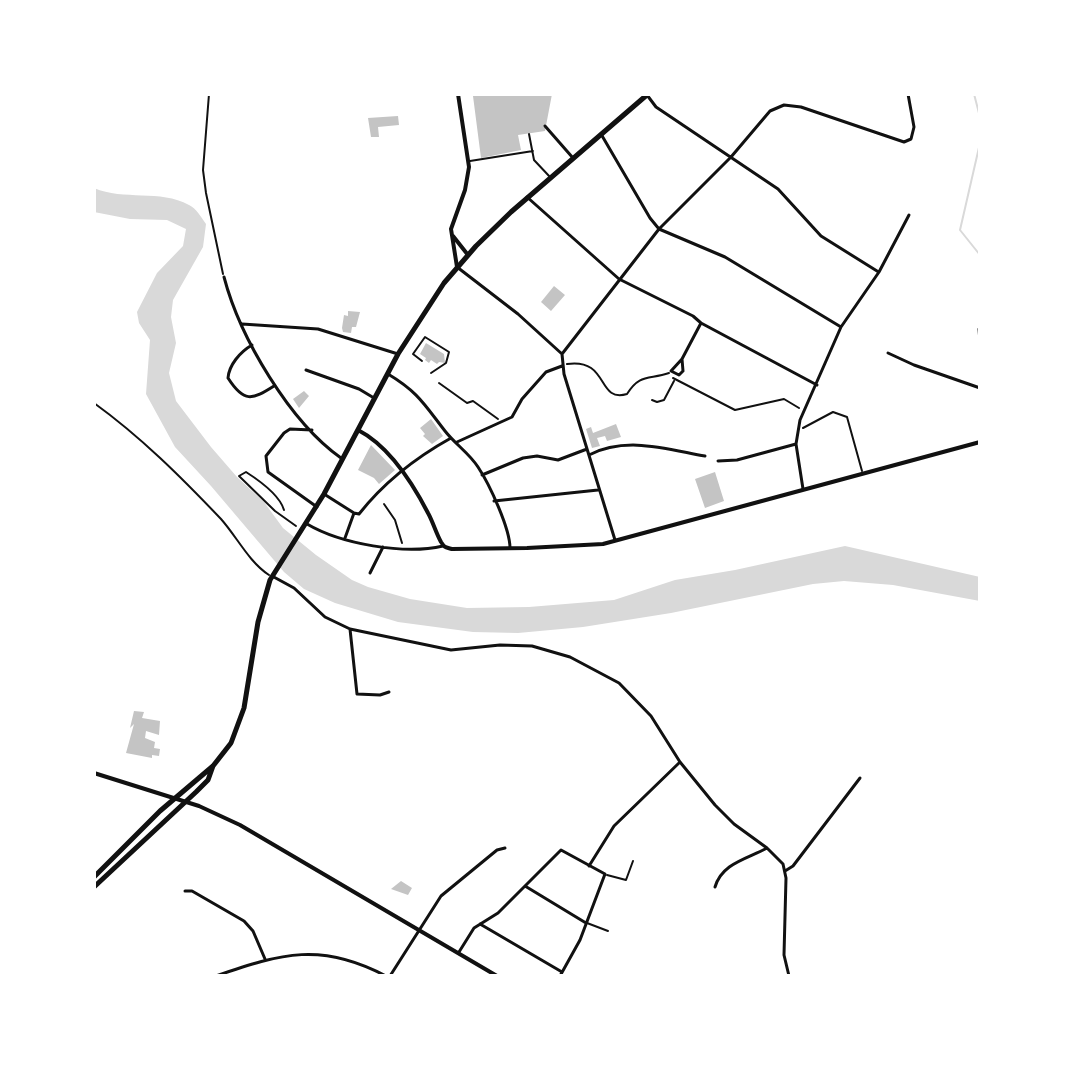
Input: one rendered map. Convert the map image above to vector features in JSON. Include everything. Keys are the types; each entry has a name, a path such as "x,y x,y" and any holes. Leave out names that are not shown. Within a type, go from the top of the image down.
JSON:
{"main road":[{"path":"94,877 175,798 213,766 231,743 241,721 258,622 272,576 317,507 358,430 359,421 398,354 457,267 527,197 647,95"},
{"path":"94,887 208,780 213,766"}],"street":[{"path":"209,94 203,170 224,277 242,324 274,386 326,447 343,459"},
{"path":"458,94 468,161 465,190 452,225 457,267 518,314 562,354"},
{"path":"615,540 562,366 562,354 659,229 731,157 770,111 784,105 801,107 898,141 909,141 914,127 908,94"},
{"path":"647,95 656,107 778,189 821,236 879,272"},
{"path":"545,126 573,158"},
{"path":"529,134 534,160 550,178"},
{"path":"601,134 659,229 725,257 841,327"},
{"path":"468,161 533,151"},
{"path":"527,197 619,279 817,385"},
{"path":"803,489 796,444 804,411 841,327 879,272 909,215"},
{"path":"452,234 468,255"},
{"path":"682,359 683,371 679,375 671,371 682,359 701,323"},
{"path":"242,324 318,329 398,354"},
{"path":"979,329 980,342"},
{"path":"422,361 413,354 425,337 449,352 442,368 431,373"},
{"path":"253,345 240,354 228,372 228,378 247,397 256,398 274,386"},
{"path":"888,353 980,388"},
{"path":"457,442 515,415 522,399 546,372 562,366"},
{"path":"306,370 359,389 374,398"},
{"path":"388,373 413,389 482,475 510,534 510,548"},
{"path":"94,403 133,432 190,486 255,562 294,588 325,617 350,629 451,650 500,645 532,646 570,657 619,683 644,707 680,762 734,824 783,864 784,955 789,976"},
{"path":"312,430 290,429 266,456 268,472 317,507"},
{"path":"358,430 379,443 400,470 429,514 444,546"},
{"path":"324,494 359,514 400,470 451,438"},
{"path":"307,524 383,547 444,546 452,549 592,545 725,513 980,442"},
{"path":"589,455 624,444 705,456"},
{"path":"718,461 737,460 796,444"},
{"path":"482,475 523,458 537,456 558,460 587,449"},
{"path":"494,501 599,489"},
{"path":"345,538 354,513"},
{"path":"370,573 383,547"},
{"path":"350,629 357,694 380,695 389,692"},
{"path":"589,866 614,826 680,762"},
{"path":"94,773 175,798 247,828 497,976"},
{"path":"785,871 793,866 860,778"},
{"path":"216,976 265,959 333,955 364,964 388,976 449,887 497,850 505,848"},
{"path":"715,887 719,875 729,866 767,848"},
{"path":"459,953 474,928 498,913 561,850 605,874 626,880 633,861"},
{"path":"561,974 605,874"},
{"path":"525,886 586,923 608,931"},
{"path":"185,891 192,891 244,921 253,931 265,959"},
{"path":"480,924 568,976"}],"path":[{"path":"562,366 586,363 595,370 609,392 619,396 627,394 634,383 642,378 671,371 674,380 664,400 652,400"},
{"path":"674,380 735,410 784,399 804,411"},
{"path":"439,383 467,403 473,401 492,412 501,423"},
{"path":"798,430 813,425 833,412 847,417 863,474"},
{"path":"283,513 284,506 254,477 246,472 239,476 275,511 283,513 298,528"},
{"path":"384,504 395,520 404,548"}],"shaded area":[{"path":"94,188 117,194 178,200 194,208 206,224 203,247 173,300 171,317 176,343 169,373 176,401 211,447 264,502 283,528 352,580 410,599 467,608 529,607 614,600 675,580 845,546 980,577 980,601 893,585 844,581 813,584 671,613 583,627 518,633 473,632 398,622 335,603 304,589 284,572 175,447 146,394 150,340 139,323 137,312 157,273 183,246 186,229 167,220 130,219 94,212"}],"building":[{"path":"552,94 545,131 518,135 521,150 481,158 473,96"},
{"path":"398,116 399,125 378,127 379,137 371,137 368,118"},
{"path":"554,286 565,295 551,311 541,302"},
{"path":"348,311 360,312 351,333 343,332 342,328 344,315 348,316"},
{"path":"426,343 444,354 445,363 425,360 420,354"},
{"path":"304,391 309,396 299,408 293,399"},
{"path":"431,419 443,436 432,444 420,428"},
{"path":"616,424 621,437 607,441 605,436 597,438 600,446 592,448 586,429 591,427 593,433"},
{"path":"371,445 395,470 379,484 358,470"},
{"path":"715,472 724,501 705,508 695,479"},
{"path":"134,711 144,712 142,718 160,721 159,735 146,731 145,738 155,742 154,748 160,749 159,756 152,755 152,758 126,753 134,724 130,728"},
{"path":"401,881 412,888 408,895 391,889"}],"waterway":[{"path":"974,94 980,117"},
{"path":"980,143 960,230 980,255"}]}
